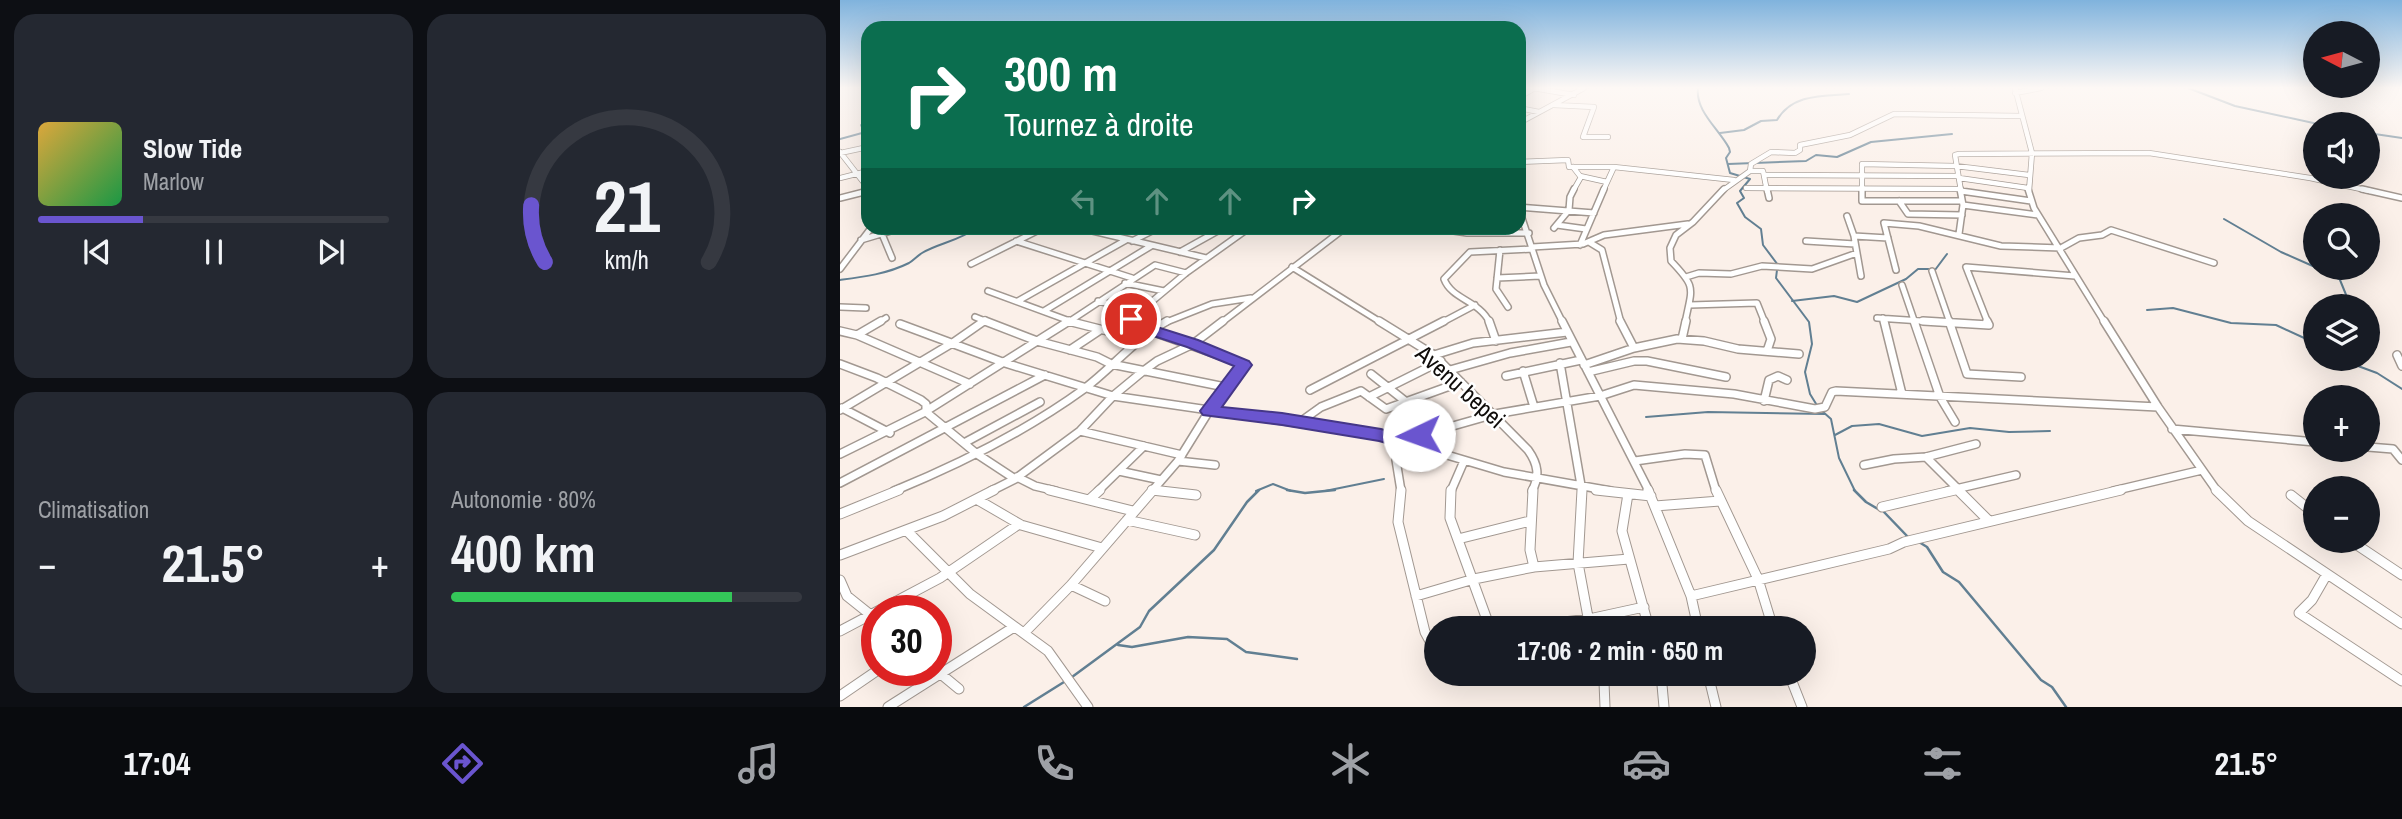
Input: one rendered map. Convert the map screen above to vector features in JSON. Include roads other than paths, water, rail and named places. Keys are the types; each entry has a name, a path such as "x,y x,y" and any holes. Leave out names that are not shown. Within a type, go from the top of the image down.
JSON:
{"street":[{"path":"1589,121 1583,137 1608,137"},
{"path":"1750,171 1751,164 1771,152 1795,153 1800,145 1852,135 1864,130 1873,121"},
{"path":"2023,121 2032,153 2028,188 2038,215 2172,429 2221,497 2248,521 2402,624"},
{"path":"861,148 840,153 861,180"},
{"path":"1959,234 1963,203 1955,155 1959,154 2135,153 2182,157 2310,178 2402,198"},
{"path":"1526,162 1568,160 1569,167 1614,167 1734,180"},
{"path":"2029,176 1956,166 1862,164 1862,201 1963,203 2038,215"},
{"path":"1573,167 1581,177 1608,182"},
{"path":"1580,245 1614,167"},
{"path":"1682,339 1692,289 1669,255 1676,235 1734,180 1750,171 1763,171 1766,175 1769,198"},
{"path":"840,178 861,173"},
{"path":"1766,175 1958,177 2028,188"},
{"path":"1581,177 1570,197 1569,210 1555,227 1586,229"},
{"path":"1746,188 1961,190 2031,201"},
{"path":"840,198 861,191"},
{"path":"1899,201 1908,214 1962,215"},
{"path":"1526,208 1594,213"},
{"path":"1847,216 1854,236 1861,276"},
{"path":"1896,270 1884,223 1919,226 2001,246 2060,248 2079,238 2102,235 2111,230 2214,263"},
{"path":"1496,341 1491,324 1475,305 1449,289 1444,279 1471,252 1580,245 1604,235 1690,224"},
{"path":"1526,226 1540,276 1651,496 1691,596 1695,616"},
{"path":"840,269 865,235"},
{"path":"861,240 878,235"},
{"path":"882,235 892,258"},
{"path":"971,264 1028,235"},
{"path":"1106,235 1206,258"},
{"path":"1018,301 1084,263 1142,235"},
{"path":"1180,252 1210,235"},
{"path":"1024,633 1072,585 1180,458 1209,411 1230,387 1244,365 1193,344 1131,324 1131,319 1139,311 1239,235"},
{"path":"840,555 907,531 978,500 1016,478 1080,430 1112,396 1142,372 1157,361 1193,344 1335,235"},
{"path":"1854,236 1888,238"},
{"path":"1016,241 1132,278"},
{"path":"1806,241 1855,244"},
{"path":"1588,243 1602,250 1622,327 1634,348"},
{"path":"1044,311 1151,246"},
{"path":"1500,250 1496,289 1507,307"},
{"path":"1686,277 1699,273 1731,274 1762,266 1812,269 1857,253"},
{"path":"840,454 890,433 926,412 1155,265 1186,273"},
{"name":"Avenu bepei","path":"1292,267 1441,361 1495,414 1535,460 1538,480"},
{"path":"1902,394 1880,318 1989,325 1966,267 2075,276"},
{"path":"1932,271 1967,374 2021,377"},
{"path":"1497,278 1540,276"},
{"path":"1125,283 1164,291"},
{"path":"1902,285 1940,397 1955,422"},
{"path":"988,291 1068,321 1143,340"},
{"path":"840,514 931,477 1031,424 1085,388 1111,364 1178,316 1236,297 1251,298"},
{"path":"1098,301 1139,311"},
{"path":"1690,305 1757,303 1771,340 1767,351"},
{"path":"1310,390 1475,305"},
{"path":"840,307 866,308"},
{"path":"975,317 1037,341 1097,357 1111,364 1230,387"},
{"path":"858,335 886,318"},
{"path":"841,409 954,342 985,320"},
{"path":"900,324 1005,363 1112,396 1381,435 1464,461 1538,480 1651,496"},
{"path":"1069,351 1100,330"},
{"path":"840,331 858,335 970,384"},
{"path":"1434,355 1460,346 1567,332"},
{"path":"1585,366 1634,348 1682,339 1799,354"},
{"path":"1450,370 1510,353 1571,342"},
{"path":"2397,355 2402,366"},
{"path":"1370,397 1441,361"},
{"path":"1506,376 1560,363 1585,366 1647,361 1726,377"},
{"path":"1560,363 1583,488 1578,563 1588,616"},
{"path":"840,364 887,383 926,404 926,412"},
{"path":"1523,371 1534,407"},
{"path":"1371,373 1405,401"},
{"path":"840,483 1045,375"},
{"path":"1764,401 1769,380 1778,376 1787,380"},
{"path":"1300,422 1321,407 1361,391 1386,409 1461,382"},
{"path":"1400,441 1495,414 1601,396 1634,385 1657,385 1815,409 1825,407 1832,392 1836,391 2158,407"},
{"path":"964,443 1040,401"},
{"path":"841,409 890,433"},
{"path":"926,412 977,454 1016,478 1035,486 1133,511"},
{"path":"2172,429 2303,441"},
{"path":"1080,430 1215,465"},
{"path":"1400,441 1396,460 1401,492 1398,522 1424,628"},
{"path":"1864,465 1894,459 1926,457 1976,444"},
{"path":"1090,499 1144,446"},
{"path":"2380,448 2402,449"},
{"path":"2393,449 2402,460"},
{"path":"1635,461 1685,454 1705,455 1720,501 1735,526 1769,616"},
{"path":"1926,457 1989,521"},
{"path":"1464,461 1451,483 1448,499 1450,518 1486,616"},
{"path":"1691,596 2202,470"},
{"path":"1119,471 1161,480"},
{"path":"1882,506 2016,475"},
{"path":"1534,567 1530,521 1532,492 1538,480"},
{"path":"1152,490 1196,495"},
{"path":"1628,494 1622,531 1646,616"},
{"path":"2291,495 2303,504"},
{"path":"978,500 996,514 1019,524 1102,548"},
{"path":"1655,506 1720,501"},
{"path":"1127,520 1195,535"},
{"path":"1458,540 1530,521"},
{"path":"910,595 949,573 1019,524"},
{"path":"907,531 970,594 1048,650 1088,707"},
{"path":"2369,553 2402,575"},
{"path":"1416,596 1474,579 1534,567 1629,559"},
{"path":"2327,574 2312,600 2299,613 2402,681"},
{"path":"840,580 847,596 861,607"},
{"path":"1072,585 1105,601"},
{"path":"1615,616 1644,607"},
{"path":"840,631 861,618"},
{"path":"952,664 1014,626"},
{"path":"840,696 861,682"},
{"path":"952,684 958,689"},
{"path":"888,707 918,686"},
{"path":"1604,686 1605,707"},
{"path":"1662,686 1664,707"},
{"path":"1711,686 1716,707"},
{"path":"1794,686 1802,707"}],"waterway":[{"path":"1710,121 1729,148 1730,152 1726,158 1730,173 1750,179 1740,191 1744,198 1737,203 1745,217 1761,229 1763,245 1778,265"},
{"path":"1720,133 1744,130 1761,121"},
{"path":"840,139 861,133"},
{"path":"1728,164 1806,161 1816,155 1837,157 1871,142 1952,134"},
{"path":"2380,135 2402,138"},
{"path":"2224,219 2303,262"},
{"path":"840,280 901,267 920,254 965,235"},
{"path":"1935,270 1947,254"},
{"path":"1793,301 1834,296 1857,302 1906,279 1918,269 1930,269"},
{"path":"1777,270 1776,278 1793,301"},
{"path":"2340,280 2346,294"},
{"path":"1793,301 1809,322 1812,344 1805,372 1810,394 1818,407"},
{"path":"2147,310 2173,308 2231,323 2276,325 2303,337"},
{"path":"2372,371 2402,389"},
{"path":"1822,411 1831,419 1839,458 1855,491"},
{"path":"1646,417 1708,412 1825,414"},
{"path":"1835,435 1852,426 1879,424 1922,436 1970,428 2009,432 2050,431"},
{"path":"1325,491 1384,479"},
{"path":"1256,491 1273,484 1290,490"},
{"path":"1072,677 1140,627 1149,611 1214,550 1247,502 1259,490"},
{"path":"1290,490 1305,493 1325,491"},
{"path":"1325,491 1335,490"},
{"path":"1855,491 1878,509"},
{"path":"1883,511 1908,537"},
{"path":"1919,542 1927,547 1943,572 1959,582 2041,680 2052,687 2066,707"},
{"path":"1118,645 1132,647 1188,637 1227,639 1246,652 1297,659"},
{"path":"1024,707 1064,682"}]}
